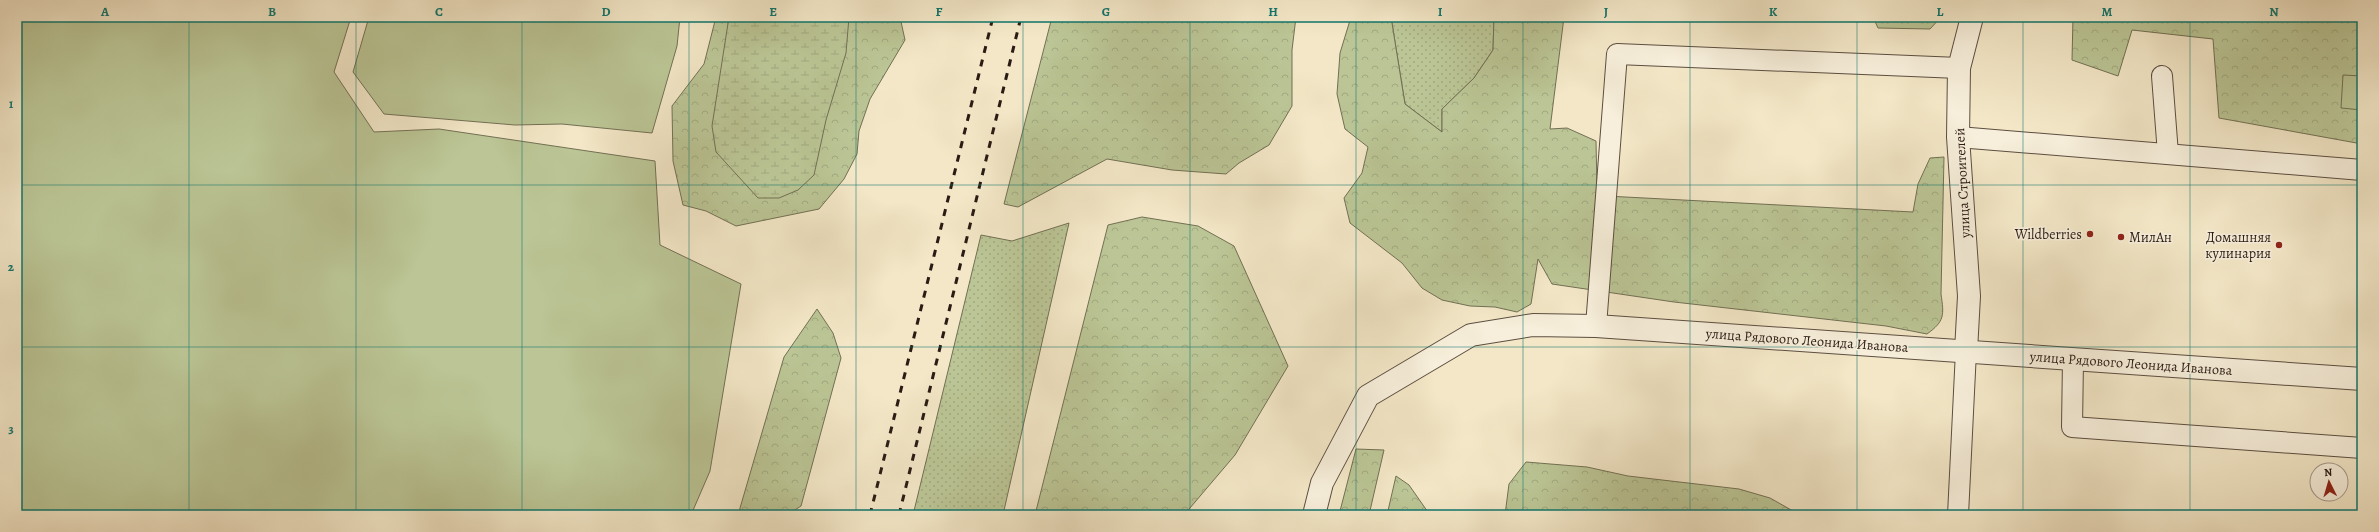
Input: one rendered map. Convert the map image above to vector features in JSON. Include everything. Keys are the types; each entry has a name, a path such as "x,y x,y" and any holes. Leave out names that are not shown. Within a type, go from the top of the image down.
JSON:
{"street":[{"name":"улица Строителей","path":"1966,351 1969,296 1958,137 1959,68 1972,17"},
{"name":"улица Рядового Леонида Иванова","path":"1314,515 1322,483 1368,396 1423,362 1472,335 1533,325 1596,326 2362,379"}],"lane":[{"path":"1596,326 1617,54 1959,68"},
{"path":"2162,76 2168,154"},
{"path":"1958,137 2362,170"},
{"path":"1958,515 1966,351"},
{"path":"2073,360 2072,427 2362,448"}],"green space":[{"path":"17,17 351,17 334,72 374,132 439,129 655,161 660,245 741,284 710,471 691,515 17,515"},
{"path":"369,17 680,17 677,46 652,133 562,124 515,125 384,114 353,72"},
{"path":"716,17 900,17 905,40 870,99 859,131 857,154 844,179 819,209 736,226 706,211 683,205 673,161 672,106 704,64"},
{"path":"729,17 849,17 846,53 826,120 814,175 798,190 779,198 758,198 716,152 712,126"},
{"path":"1052,17 1296,17 1292,50 1292,106 1269,145 1239,163 1226,174 1172,170 1107,159 1018,207 1004,204"},
{"path":"1351,17 1391,17 1405,104 1442,132 1442,109 1474,78 1493,50 1494,17 1564,17 1550,129 1567,128 1596,141 1597,188 1606,196 1913,212 1918,184 1930,158 1944,157 1941,294 1943,312 1940,321 1927,334 1886,326 1674,302 1552,284 1538,259 1531,304 1517,312 1495,307 1470,306 1442,300 1422,288 1402,263 1350,223 1344,198 1362,173 1368,147 1345,129 1337,94 1340,53"},
{"path":"1391,17 1494,17 1493,50 1474,78 1442,109 1442,132 1405,104"},
{"path":"1873,17 1941,17 1930,29 1878,28"},
{"path":"2073,17 2309,17 2321,19 2324,17 2362,17 2362,144 2219,118 2213,39 2132,30 2118,76 2072,60"},
{"path":"2343,75 2362,76 2362,110 2341,108"},
{"path":"1142,217 1198,226 1234,246 1288,366 1235,455 1184,515 1035,515 1108,225"},
{"path":"1069,223 1003,515 913,515 981,235 1012,241"},
{"path":"817,309 833,333 841,358 801,506 787,515 738,515 784,357"},
{"path":"1356,449 1384,450 1369,515 1339,515"},
{"path":"1526,462 1587,467 1628,476 1739,489 1770,498 1793,511 1795,515 1505,515 1509,484"},
{"path":"1396,476 1409,485 1430,515 1387,515"}],"railway":[{"path":"870,515 993,17"},
{"path":"899,515 1021,17"}],"place":[{"name":"Wildberries","path":"2090,234"},
{"name":"МилАн","path":"2121,237"},
{"name":"Домашняя кулинария","path":"2279,245"}]}
